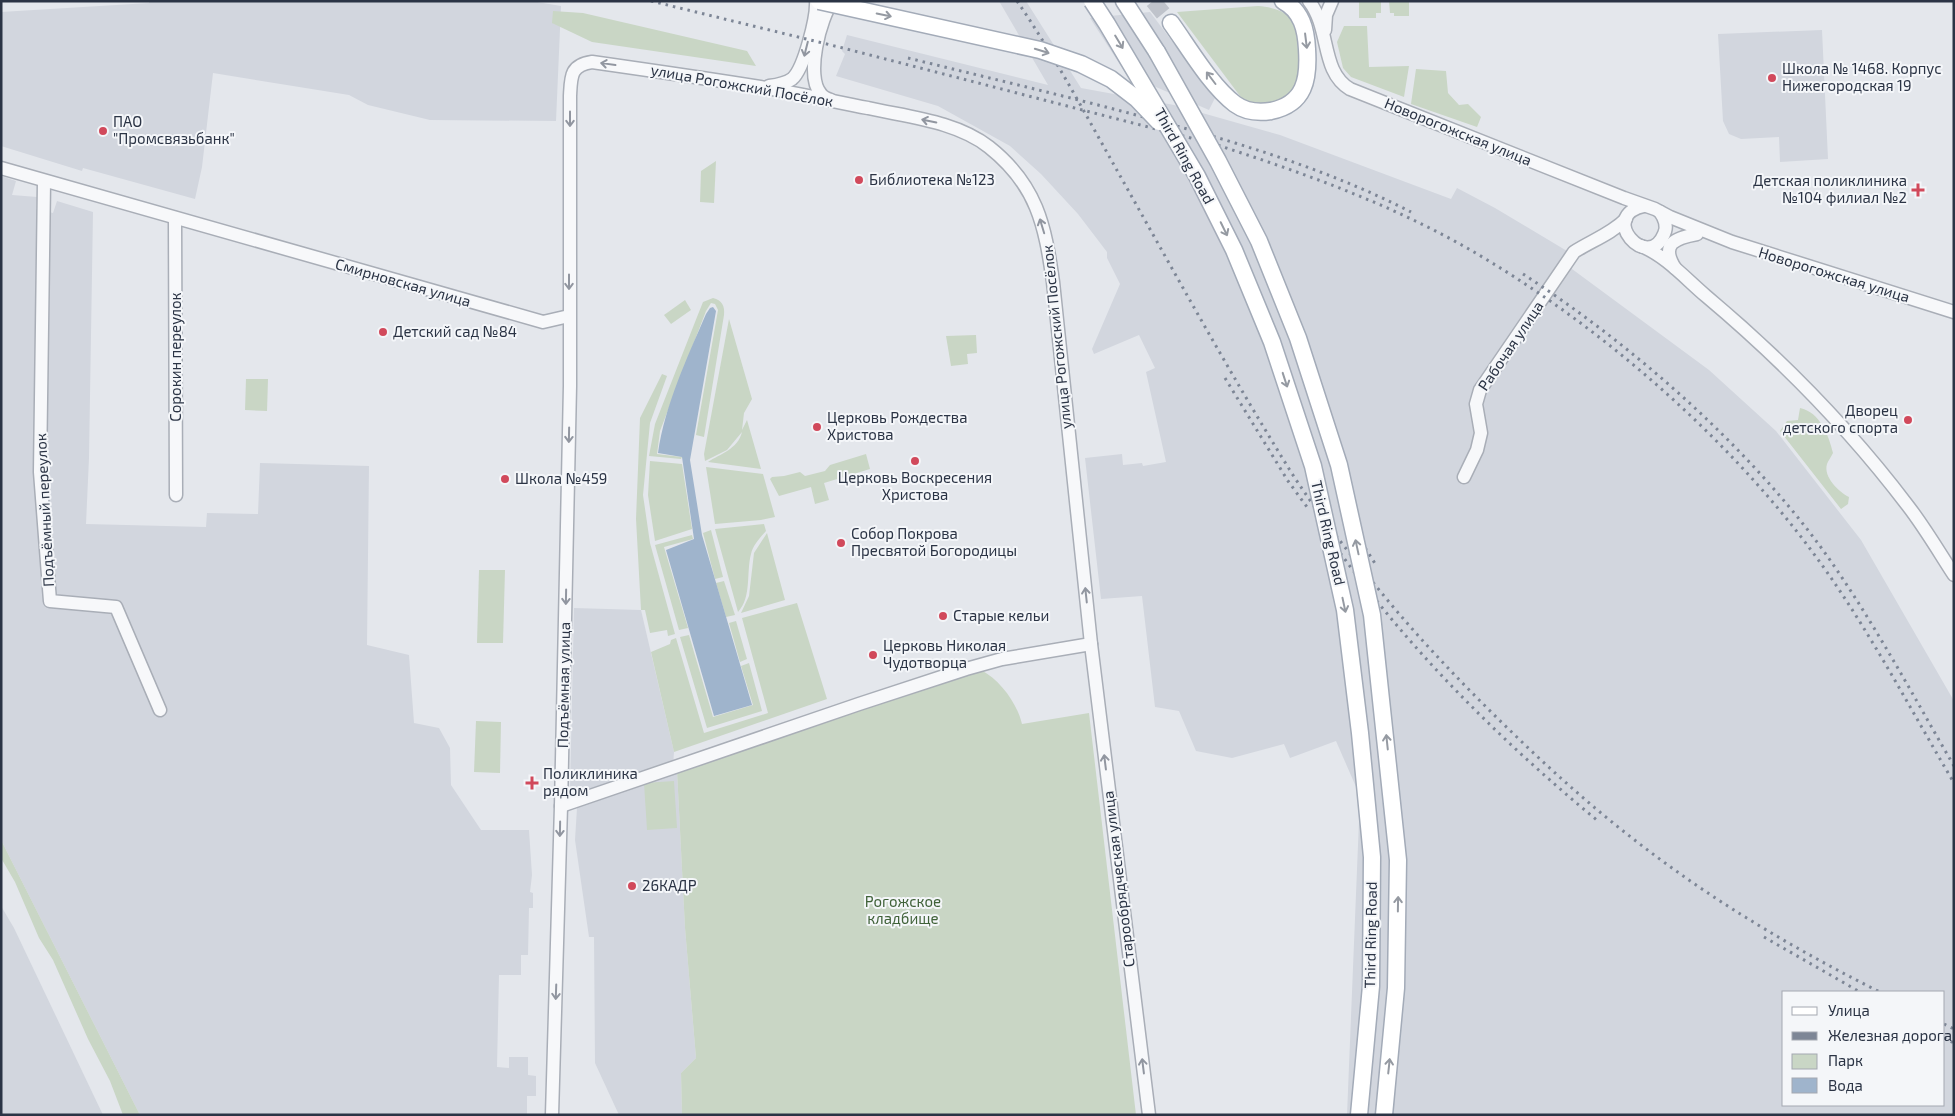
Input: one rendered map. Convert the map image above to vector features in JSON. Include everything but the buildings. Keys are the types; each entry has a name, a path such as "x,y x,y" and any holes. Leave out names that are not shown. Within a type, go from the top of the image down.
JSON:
{"main road":[{"path":"817,1 1040,50 1081,64 1111,79 1137,98 1164,128 1197,176"},
{"name":"Third Ring Road","path":"1092,1 1133,66 1197,176 1234,250 1272,342 1312,466 1345,610 1360,733 1372,857 1371,986 1359,1115"},
{"name":"Third Ring Road","path":"1124,1 1176,82 1259,241 1298,338 1339,465 1372,615 1398,860 1396,988 1384,1115"},
{"path":"1171,23 1221,91 1236,104 1250,112 1264,112 1289,104 1300,92 1307,78 1306,37 1303,23 1296,11 1283,1"}],"street":[{"path":"762,87 787,82 799,71 817,1"},
{"path":"833,1 826,13 813,62 816,84 821,95 834,101"},
{"path":"1309,1 1318,16 1325,35"},
{"path":"1325,35 1326,15 1332,1"},
{"name":"Новорогожская улица","path":"1325,35 1336,78 1350,89 1644,206 1656,208 1660,212 1717,236 1954,312"},
{"name":"улица Рогожский Посёлок","path":"569,316 570,80 573,71 581,64 592,62 762,87 940,124 972,136 1011,167 1035,202 1048,244 1091,644"},
{"name":"Смирновская улица","path":"1,168 44,182 543,322 569,316"},
{"name":"Подъёмный переулок","path":"44,182 40,472 50,600 116,607 160,710"},
{"path":"1624,198 1630,208 1626,231 1636,244 1652,246 1663,236 1685,231 1717,236"},
{"path":"1628,217 1633,210 1644,206"},
{"path":"1660,212 1666,222 1659,246 1661,257"},
{"name":"Рабочая улица","path":"1464,477 1477,450 1481,433 1476,404 1480,390 1574,252 1618,228 1628,217"},
{"name":"Сорокин переулок","path":"174,218 176,495"},
{"path":"1678,272 1669,256 1671,244 1676,240 1697,234"},
{"path":"1601,237 1622,237 1661,257 1733,318 1793,374 1830,411 1908,506 1954,575"},
{"name":"Подъёмная улица","path":"552,1115 570,396 569,316"},
{"path":"561,806 973,667 1002,659 1091,644"},
{"name":"Старообрядческая улица","path":"1091,644 1149,1115"}],"shaded area":[{"path":"149,1 531,1 561,6 556,121 430,120 368,105 349,95 213,73 202,167 195,199 83,168 82,171 1,146 1,12 149,3"},
{"path":"999,1 1026,1 1081,88 1174,105 1280,135 1451,199 1457,188 1495,208 1567,251 1572,269 1709,370 1776,431 1861,540 1954,701 1954,1115 1347,1115 1360,796 1336,741 1290,758 1284,744 1232,758 1196,751 1179,711 1155,707 1142,596 1101,599 1085,458 1122,454 1123,465 1142,463 1143,466 1166,462 1146,372 1155,368 1139,335 1094,354 1092,349 1120,284 1107,258 1107,252 1078,214 1041,174 1010,146 938,106 836,76 845,54 842,51 847,35 1048,85"},
{"path":"1150,12 1215,98 1209,110 1126,74 1090,18"},
{"name":"Школа № 1468. Корпус Нижегородская 19","path":"1822,30 1828,159 1780,162 1779,137 1741,139 1729,134 1723,121 1718,34"},
{"path":"1,176 16,181 12,195 37,197 36,209 53,213 57,201 93,212 89,458 86,524 206,527 207,513 258,514 260,463 369,466 367,645 409,655 414,723 439,728 450,748 451,785 481,830 529,830 532,875 530,892 533,893 533,908 529,908 528,955 521,955 521,975 499,975 497,1067 509,1068 509,1057 528,1057 528,1075 536,1076 536,1096 527,1096 527,1115 140,1115 1,840"},
{"path":"574,608 641,610 674,752 673,765 587,794 570,790"},
{"path":"677,771 685,928 696,1058 681,1073 682,1115 619,1115 595,1063 594,937 589,937 575,840 577,808 585,803"},
{"path":"1,906 14,928 103,1115 1,1115"}],"green space":[{"path":"1389,1 1409,1 1409,16 1394,16 1394,13 1390,13"},
{"path":"1359,2 1381,2 1381,13 1376,13 1376,18 1359,18"},
{"path":"1258,6 1283,12 1290,18 1297,39 1299,67 1295,85 1290,93 1277,102 1260,104 1243,100 1177,12"},
{"path":"553,11 583,13 747,51 756,66 592,42 552,23"},
{"path":"1344,26 1367,26 1369,67 1409,66 1404,97 1351,77 1343,68 1337,42"},
{"path":"1416,69 1446,71 1448,93 1459,105 1468,104 1481,117 1477,127 1411,104"},
{"path":"716,161 714,203 700,202 701,171"},
{"path":"713,298 719,300 722,304 724,315 704,437 696,435 718,310 715,304 711,303 706,311 660,431 657,454 682,457 681,459 649,456 655,424 703,302"},
{"path":"685,300 691,310 671,324 664,315"},
{"path":"729,319 752,399 744,413 742,430 747,420 761,469 708,462 733,447 742,432 727,450 705,461 704,454"},
{"path":"976,335 977,353 967,354 968,364 951,366 946,336"},
{"path":"662,374 667,376 650,423 643,495 650,543 675,634 668,636 667,630 650,633 645,610 641,610 636,519 640,418"},
{"path":"246,379 268,379 267,411 245,410"},
{"path":"1800,408 1813,414 1829,439 1833,453 1827,464 1827,474 1837,488 1849,497 1848,504 1841,509 1780,431 1787,421 1798,420"},
{"path":"866,454 870,469 824,483 829,500 815,504 811,487 779,496 770,479 800,472 805,476 825,471 830,465"},
{"path":"650,461 682,464 692,529 655,541 648,495"},
{"path":"706,467 763,474 775,517 715,524"},
{"path":"764,524 766,531 755,545 751,554 747,592 738,612 715,529"},
{"path":"711,530 723,577 715,579 703,533"},
{"path":"767,533 785,600 741,613 749,596 754,553"},
{"path":"692,535 693,539 664,547 688,628 679,630 655,545"},
{"path":"479,570 505,570 503,643 477,643"},
{"path":"724,581 735,615 726,617 716,583"},
{"path":"797,603 827,699 674,752 651,652 670,644 671,640 676,638 704,733 768,713 742,618"},
{"path":"736,621 747,659 740,662 729,623"},
{"path":"689,635 713,717 753,705 741,666 749,663 762,711 707,728 680,637"},
{"name":"Рогожское кладбище","path":"981,670 995,680 1007,693 1020,716 1022,724 1089,713 1136,1115 682,1115 681,1073 696,1058 685,928 677,771 919,689"},
{"path":"476,721 501,722 500,773 474,772"},
{"path":"674,781 677,828 647,830 644,783"},
{"path":"1,840 140,1115 123,1115 110,1081 88,1039 53,960 39,938 15,882 1,858"}],"water":[{"path":"713,307 716,311 690,460 702,535 752,705 714,716 666,550 694,539 682,457 658,453 671,400 706,314"}],"tunnel":[{"path":"1153,1 1171,23"}],"railway":[{"path":"651,1 843,48 1214,144 1344,190 1406,217 1467,248 1515,277 1562,309 1608,345 1654,382 1738,463 1776,506 1831,577 1886,664 1954,783"},
{"path":"1017,1 1059,67 1206,328 1291,472 1345,548 1414,631 1467,688 1523,743 1633,839 1672,868 1747,918 1826,964 1878,991"},
{"path":"908,58 1090,103 1218,138 1316,170 1411,212"},
{"path":"1523,274 1564,302 1644,364 1683,397 1756,469 1789,507 1838,572 1890,654 1954,766"},
{"path":"1225,378 1288,481 1307,507"},
{"path":"1341,510 1376,565"},
{"path":"1336,547 1394,622 1458,693 1527,759 1598,821"},
{"path":"1764,937 1858,991"},
{"path":"1945,1024 1954,1029"},
{"path":"1945,1038 1954,1043"}],"place":[{"name":"Школа № 1468. Корпус Нижегородская 19","path":"1772,78"},
{"name":"ПАО \"Промсвязьбанк\"","path":"103,131"},
{"name":"Библиотека №123","path":"859,180"},
{"name":"Детская поликлиника №104 филиал №2","path":"1918,190"},
{"name":"Детский сад №84","path":"383,332"},
{"name":"Дворец детского спорта","path":"1908,420"},
{"name":"Церковь Рождества Христова","path":"817,427"},
{"name":"Церковь Воскресения Христова","path":"915,461"},
{"name":"Школа №459","path":"505,479"},
{"name":"Собор Покрова Пресвятой Богородицы","path":"841,543"},
{"name":"Старые кельи","path":"943,616"},
{"name":"Церковь Николая Чудотворца","path":"873,655"},
{"name":"Поликлиника рядом","path":"532,783"},
{"name":"26КАДР","path":"632,886"}]}
